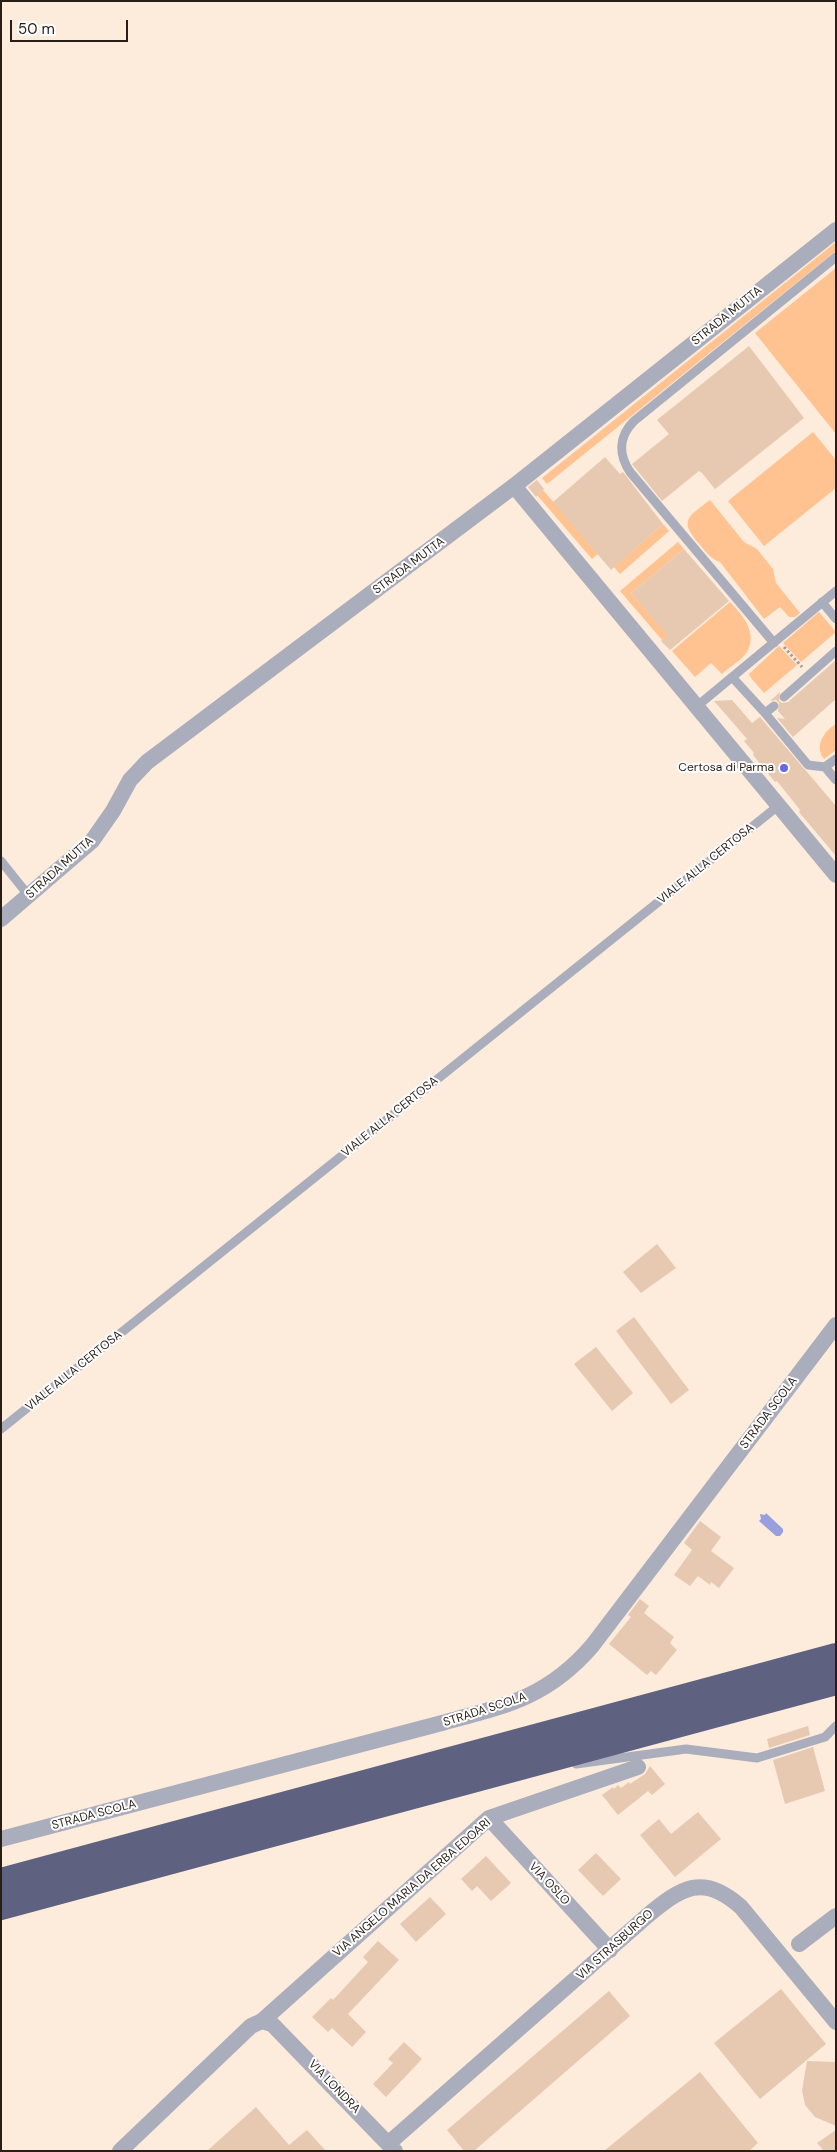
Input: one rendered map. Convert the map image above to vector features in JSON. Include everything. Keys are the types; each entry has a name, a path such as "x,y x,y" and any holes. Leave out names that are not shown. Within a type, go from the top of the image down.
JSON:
{"highway":[{"path":"1,1882 836,1657"},
{"path":"1,1906 836,1681"}],"street":[{"name":"STRADA MUTTA","path":"1,919 92,841 113,811 130,780 147,762 514,486 836,230"},
{"path":"514,486 836,875"},
{"name":"STRADA SCOLA","path":"1,1839 450,1721 522,1699 548,1686 572,1667 592,1646 836,1325"},
{"name":"VIA ANGELO MARIA DA ERBA EDOARI","path":"120,2151 251,2026 267,2023 489,1818 638,1767"},
{"name":"VIA OSLO","path":"489,1818 610,1950"},
{"name":"VIA STRASBURGO","path":"392,2147 674,1894 691,1888 707,1888 727,1895 741,1907 836,2022"},
{"path":"768,1940 780,1944 799,1944 836,1916"},
{"path":"795,1973 799,1944"},
{"name":"VIA LONDRA","path":"267,2023 392,2147"}],"lane":[{"path":"775,641 630,472 622,458 621,442 624,434 634,421 836,257"},
{"path":"696,707 836,591"},
{"path":"822,602 836,619"},
{"path":"784,697 836,651"},
{"path":"732,677 806,764 826,767 836,760"},
{"path":"765,714 774,706"},
{"path":"826,767 836,780"},
{"name":"VIALE ALLA CERTOSA","path":"1,1429 778,806"},
{"path":"1,861 29,896"},
{"path":"709,1691 809,1654"},
{"path":"570,1765 686,1748 757,1758 826,1737 836,1726"},
{"path":"473,1779 550,1768"}],"path":[{"path":"775,641 809,674"}],"shaded area":[{"path":"836,242 836,251 547,484 542,478"},
{"path":"836,268 836,434 755,333"},
{"path":"813,432 836,460 836,488 764,546 728,501"},
{"path":"543,490 598,554 592,559 537,495"},
{"path":"710,500 744,542 757,549 773,569 776,583 800,613 795,617 789,617 780,607 764,619 720,562 709,555 693,537 689,530 688,520 691,515"},
{"path":"663,524 669,531 620,574 614,567"},
{"path":"678,542 684,549 631,593 668,635 662,640 620,591"},
{"path":"730,602 747,624 751,636 748,650 740,660 722,674 711,663 695,677 672,651"},
{"path":"819,612 836,632 801,662 783,643"},
{"path":"779,646 797,665 764,693 749,674"},
{"path":"836,724 836,750 824,759 821,754 820,744 824,735"}],"water":[{"path":"766,1513 783,1529 780,1536 776,1536 759,1521 761,1519 760,1514 765,1515"}],"building":[{"path":"749,346 804,418 715,489 699,471 662,501 632,464 669,434 657,420"},
{"path":"605,457 620,474 623,472 663,524 611,570 553,502"},
{"path":"537,480 544,489 536,497 528,487"},
{"path":"684,549 729,601 670,650 661,641 667,635 631,593"},
{"name":"Certosa di Parma","path":"836,660 836,699 793,737 777,718 785,719 778,711 779,703 776,700 770,701 780,692 779,701 782,703 788,702"},
{"name":"Certosa di Parma","path":"732,700 752,723 760,717 836,806 836,856 799,812 800,810 777,781 775,782 753,755 754,753 744,741 747,739 714,701"},
{"path":"657,1244 676,1268 641,1293 623,1272"},
{"path":"634,1317 689,1390 671,1404 616,1331"},
{"path":"596,1347 633,1393 612,1411 574,1364"},
{"path":"700,1521 721,1537 711,1551 734,1568 719,1588 711,1582 710,1585 698,1576 690,1586 674,1575 692,1550 684,1543"},
{"path":"640,1599 649,1606 644,1613 674,1637 670,1643 677,1650 656,1675 651,1671 647,1675 609,1644 631,1617 628,1615"},
{"path":"808,1726 810,1735 769,1748 767,1739"},
{"path":"813,1747 825,1791 785,1804 773,1760"},
{"path":"650,1766 665,1784 652,1795 648,1791 618,1815 602,1795 618,1785 621,1788 629,1782 630,1784 645,1774"},
{"path":"698,1812 721,1839 675,1877 640,1835 659,1819 671,1834"},
{"path":"596,1853 621,1879 603,1896 578,1870"},
{"path":"486,1856 511,1883 491,1901 477,1886 472,1891 461,1879"},
{"path":"430,1897 446,1914 416,1942 400,1924"},
{"path":"378,1941 399,1960 348,2014 366,2032 352,2047 332,2028 328,2032 312,2017 331,1998 333,2000 368,1962 363,1957"},
{"path":"781,1989 826,2044 760,2099 714,2043"},
{"path":"609,1991 630,2016 474,2151 464,2151 447,2130"},
{"path":"404,2042 422,2059 386,2097 373,2084 393,2063 388,2059"},
{"path":"807,2061 836,2062 836,2126 815,2117 805,2105 802,2090"},
{"path":"700,2072 758,2143 749,2151 604,2151"},
{"path":"256,2107 289,2145 307,2130 326,2151 207,2151"},
{"path":"836,2130 836,2151 824,2151 817,2143"}],"place":[{"name":"Certosa di Parma","path":"784,768"}]}
